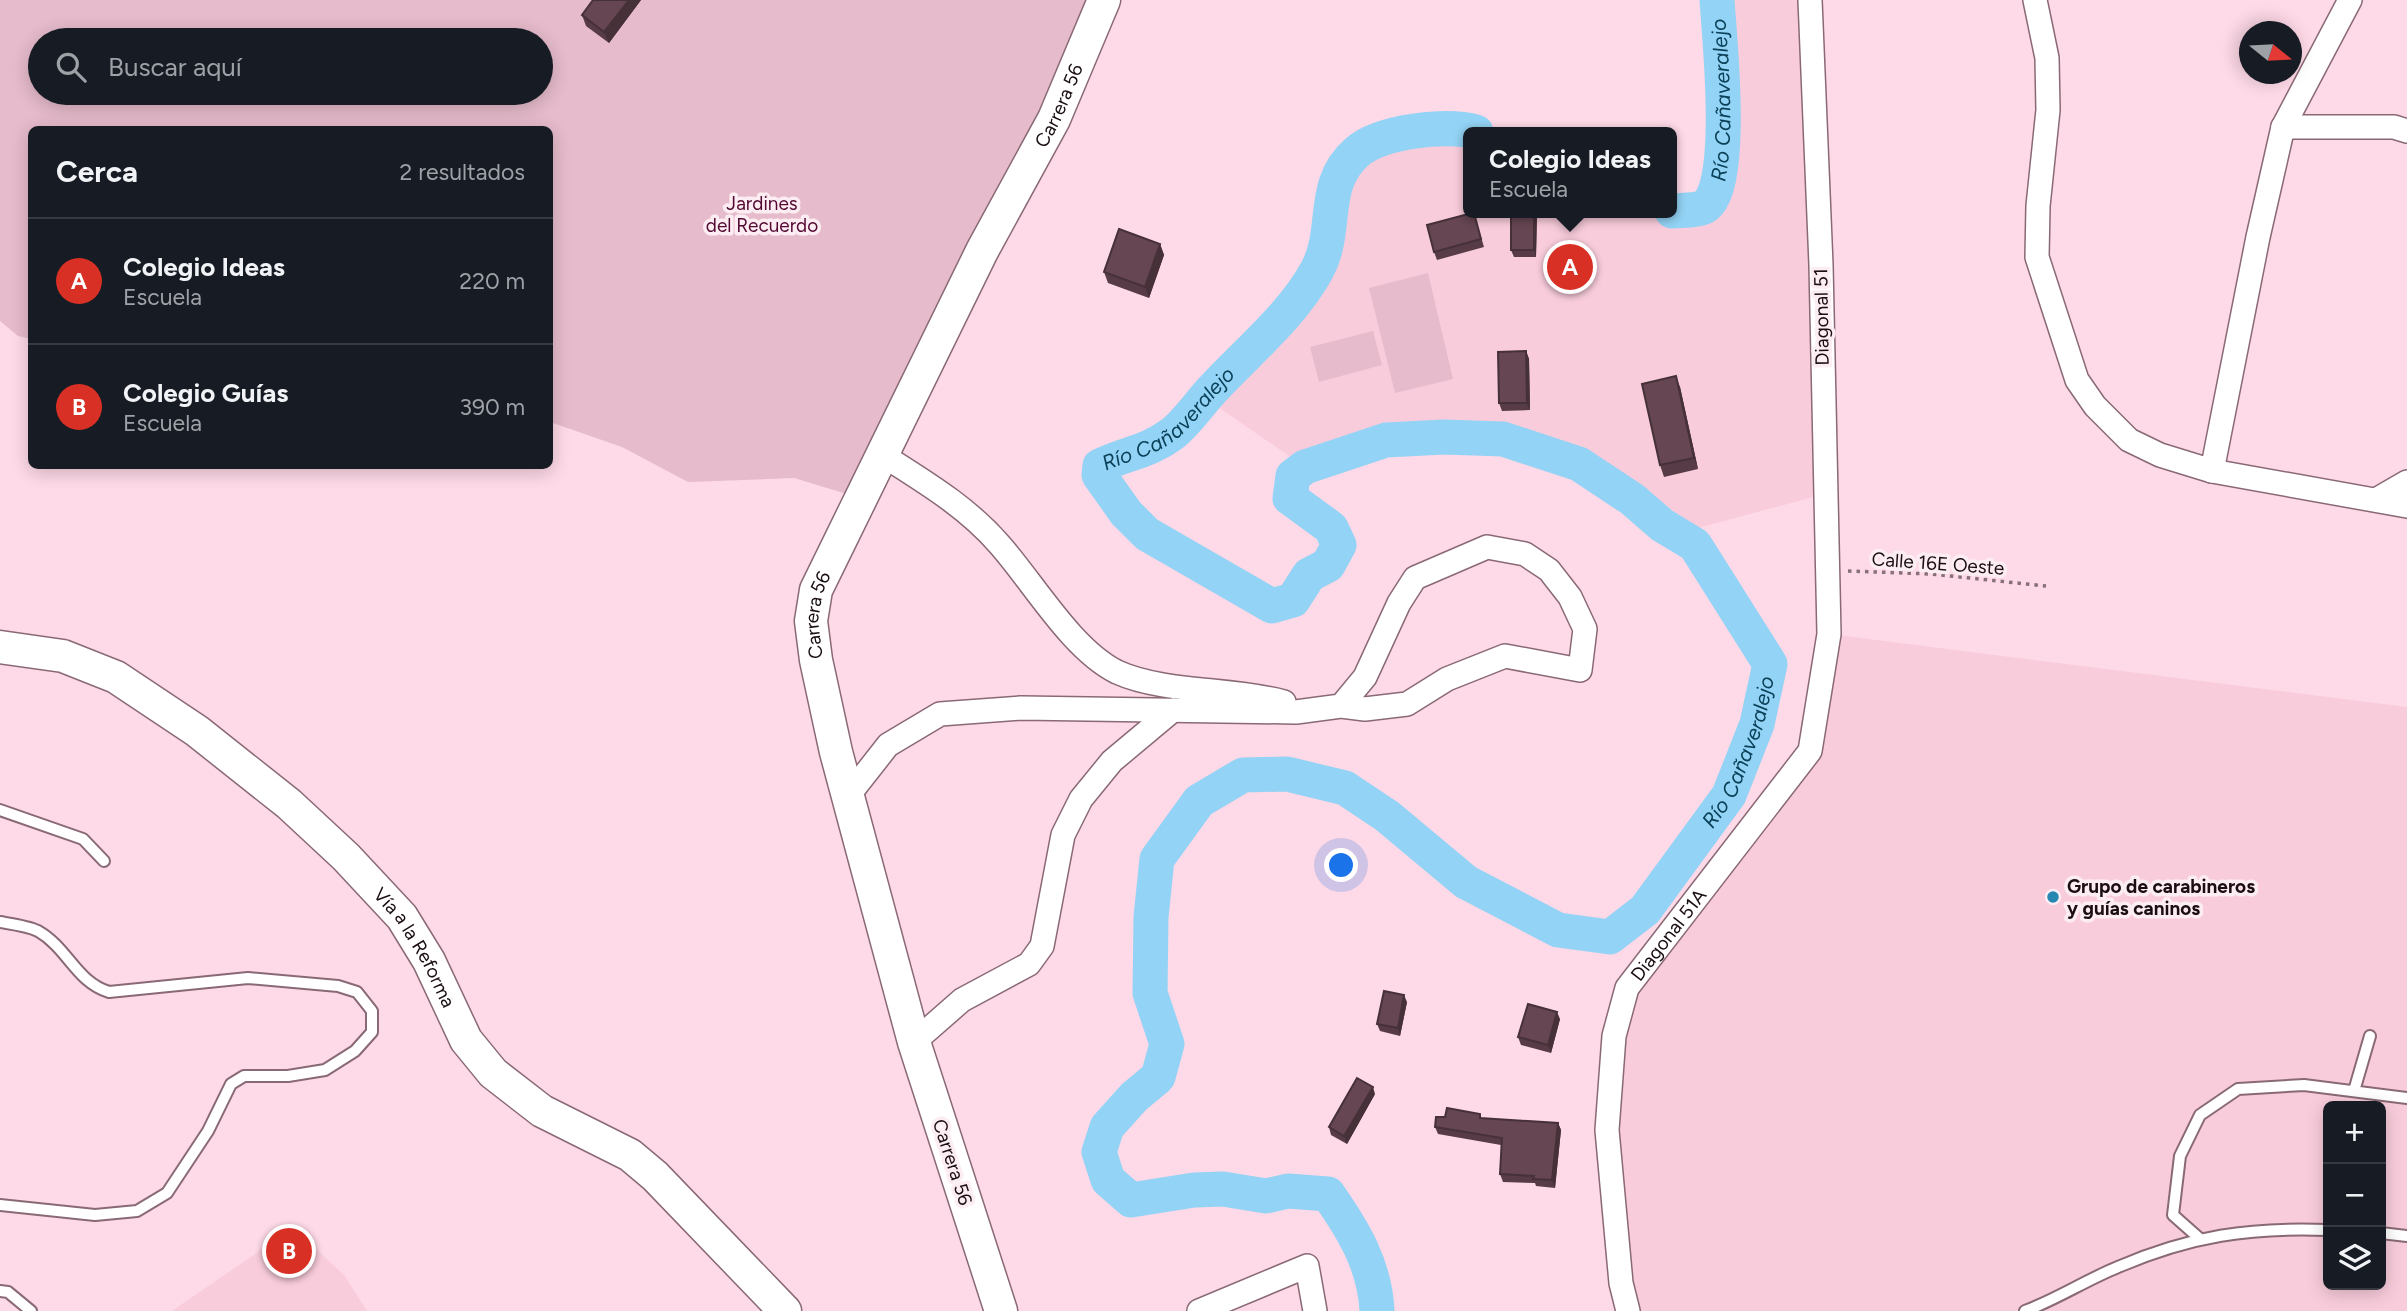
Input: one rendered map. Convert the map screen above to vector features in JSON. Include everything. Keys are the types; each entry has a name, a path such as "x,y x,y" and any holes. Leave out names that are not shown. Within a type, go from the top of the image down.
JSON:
{"street":[{"name":"Carrera 56","path":"1001,1311 914,1042 848,796 816,660 811,621 816,590 982,251 1054,118 1104,0"},
{"name":"Diagonal 51","path":"1810,0 1829,634"},
{"path":"2035,0 2047,58 2048,110 2038,206 2037,257 2077,380 2095,406 2129,440 2160,455 2212,471 2407,506"},
{"path":"2212,471 2258,237 2283,127 2350,0"},
{"path":"2283,127 2394,127 2407,131"},
{"path":"881,454 952,500 999,543 1052,611 1094,656 1118,672 1151,681 1263,696 1287,703 1296,712"},
{"path":"2376,500 2407,482"},
{"path":"848,796 888,745 940,714 1021,708 1296,712 1341,706 1365,709 1407,704 1447,679 1505,656 1580,670 1585,629 1570,597 1549,570 1525,554 1486,547 1415,578 1399,603 1365,677 1341,706"},
{"name":"Diagonal 51A","path":"1628,1311 1621,1283 1606,1130 1614,1036 1627,988 1811,751 1829,634"},
{"name":"Vía a la Reforma","path":"0,647 63,656 116,677 197,731 289,804 346,857 402,917 429,961 466,1040 494,1073 542,1111 630,1154 655,1176 785,1311"},
{"path":"914,1042 962,1000 1029,964 1042,946 1063,835 1081,799 1112,761 1173,710"},
{"path":"1199,1311 1307,1266 1315,1311"}],"lane":[{"path":"0,810 83,839 104,861"},
{"path":"0,922 37,931 60,949 91,986 109,992 248,978 338,986 357,992 372,1011 372,1032 355,1051 325,1070 288,1076 244,1076 231,1084 208,1131 167,1193 137,1211 95,1214 0,1205"},
{"path":"2354,1091 2370,1036"},
{"path":"2199,1237 2173,1215 2180,1156 2200,1115 2238,1089 2304,1085 2407,1098"},
{"path":"2025,1311 2118,1267 2199,1237 2277,1228 2323,1230"},
{"path":"2386,1234 2407,1236"},
{"path":"0,1291 8,1292 31,1311"}],"path":[{"name":"Calle 16E Oeste","path":"1828,570 1931,574 2046,586"}],"shaded area":[{"path":"1717,0 1810,0 1824,494 1676,534 1632,499 1579,464 1522,443 1444,437 1386,440 1305,467 1205,398 1292,307 1318,269 1330,225 1332,188 1357,152 1379,138 1450,129 1463,130 1463,218 1677,218 1677,212 1703,207 1709,201 1719,171 1725,112"},
{"name":"Grupo de carabineros y guías caninos","path":"1829,634 2407,707 2407,1311 1628,1311 1607,1130 1627,988 1810,751"},
{"path":"293,1228 344,1275 367,1311 172,1311"}],"green space":[{"name":"Jardines del Recuerdo","path":"0,0 1104,0 860,498 794,478 688,482 622,447 553,423 553,126 28,126 28,338 18,336 0,321"},
{"path":"1428,273 1453,379 1395,393 1369,288"},
{"path":"1373,331 1382,365 1319,382 1310,347"}],"building":[{"path":"593,0 629,0 604,32 582,15"},
{"path":"1463,216 1463,218 1475,218 1481,239 1434,252 1427,225"},
{"path":"1511,218 1534,218 1534,250 1511,250"},
{"path":"1119,229 1160,244 1145,287 1104,272"},
{"path":"1526,351 1527,403 1499,403 1498,352"},
{"path":"1676,376 1694,458 1660,465 1642,384"},
{"path":"1384,991 1404,995 1398,1028 1377,1024"},
{"path":"1528,1004 1557,1012 1548,1045 1518,1037"},
{"path":"1357,1078 1373,1087 1344,1136 1329,1127"},
{"path":"1447,1108 1480,1114 1480,1118 1558,1123 1552,1180 1500,1174 1502,1138 1435,1127 1436,1117 1445,1117"}],"waterway":[{"name":"Río Cañaveralejo","path":"1677,211 1704,207 1714,195 1720,172 1723,110 1717,0"},
{"name":"Río Cañaveralejo","path":"1377,1311 1372,1279 1362,1250 1328,1194 1288,1191 1266,1196 1223,1189 1194,1190 1131,1200 1108,1180 1099,1152 1107,1127 1134,1097 1158,1077 1167,1044 1150,993 1151,917 1157,859 1199,801 1243,775 1287,774 1345,788 1387,816 1466,882 1558,930 1610,937 1645,910 1729,795 1757,724 1770,664 1695,545 1662,525 1632,499 1579,464 1503,439 1444,437 1386,440 1305,467 1293,476 1290,498 1331,528 1339,545 1328,565 1309,575 1293,600 1272,606 1147,534 1126,513 1099,475 1100,466 1145,449 1172,434 1295,303 1317,270 1327,239 1333,193 1345,165 1357,152 1397,134 1432,129 1463,130"}],"place":[{"name":"Colegio Ideas","path":"1570,267"},
{"name":"Grupo de carabineros y guías caninos","path":"2053,897"},
{"name":"Colegio Guías","path":"289,1251"}]}
